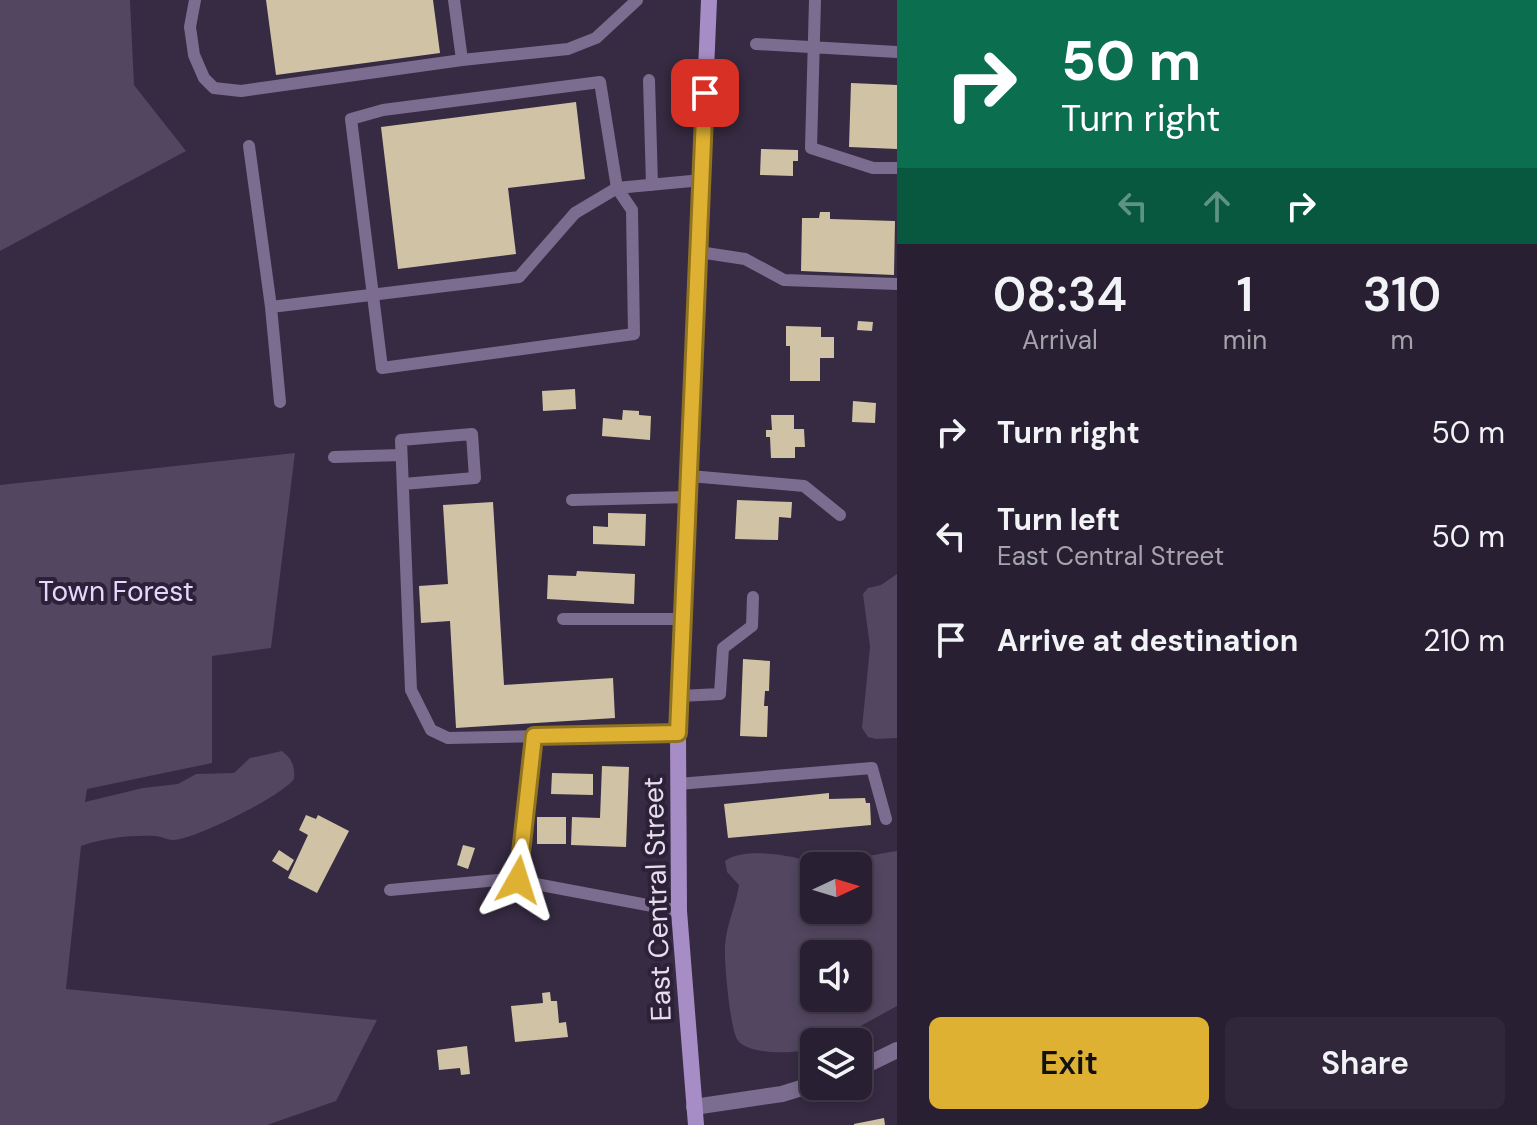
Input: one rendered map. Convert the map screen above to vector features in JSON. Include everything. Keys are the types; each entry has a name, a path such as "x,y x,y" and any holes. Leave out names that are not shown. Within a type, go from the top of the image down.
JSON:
{"main road":[{"name":"East Central Street","path":"696,1125 679,911 678,733 709,0"}],"street":[{"path":"872,1062 897,1050"},
{"path":"694,1107 782,1094 800,1088"}],"lane":[{"path":"195,0 190,27 194,55 204,78 214,88 241,91 462,60 568,49 596,38 637,0"},
{"path":"454,0 462,60"},
{"path":"815,0 811,148 873,168 897,168"},
{"path":"756,44 897,52"},
{"path":"649,80 652,185"},
{"path":"600,82 617,188 632,210 634,334 382,368 351,119 383,110 600,82"},
{"path":"249,146 271,307 280,402"},
{"path":"271,307 519,277 575,213 617,188 702,180"},
{"path":"699,252 745,259 784,280 897,284"},
{"path":"403,484 475,478 472,434 401,440 411,690 431,730 448,738 678,733"},
{"path":"334,457 401,455"},
{"path":"690,476 804,486 840,515"},
{"path":"572,500 689,497"},
{"path":"680,696 720,694 723,648 752,626 753,597"},
{"path":"563,619 683,619"},
{"path":"518,880 534,736"},
{"path":"678,784 872,768 886,819"},
{"path":"390,890 509,879 679,911"}],"green space":[{"path":"0,0 130,0 134,85 186,151 0,251"},
{"name":"Town Forest","path":"295,453 271,648 212,656 212,763 87,789 85,802 143,788 178,784 196,774 234,773 250,758 282,751 292,763 294,779 256,806 184,838 127,837 81,846 66,989 377,1020 336,1101 267,1125 0,1125 0,485"},
{"path":"897,574 897,738 876,739 868,737 862,728 870,647 863,594 868,588 881,585"},
{"path":"897,851 897,1006 857,1028 800,1028 800,1051 761,1051 742,1045 732,1022 725,954 727,931 739,885 727,872 725,861 754,853 800,859 800,924 872,924 872,855"}],"building":[{"path":"266,0 433,0 440,53 276,75"},
{"path":"851,83 897,85 897,149 849,147"},
{"path":"576,102 585,179 508,188 516,254 398,269 381,127"},
{"path":"761,149 798,150 798,161 793,161 793,176 760,175"},
{"path":"820,212 830,212 830,219 895,221 894,275 801,271 802,218 819,218"},
{"path":"858,321 873,322 872,331 857,330"},
{"path":"786,326 821,327 821,337 834,337 834,358 820,358 820,381 790,381 790,346 786,346"},
{"path":"575,389 576,409 543,411 542,391"},
{"path":"853,401 876,403 875,423 852,422"},
{"path":"623,410 651,416 650,440 602,436 603,418 622,420"},
{"path":"771,415 794,415 794,429 804,429 805,447 795,447 795,458 771,458 770,437 766,437 766,430 772,430"},
{"path":"737,500 792,502 791,518 779,517 778,540 735,539"},
{"path":"493,502 504,685 613,678 615,718 456,728 450,621 421,623 419,586 448,584 443,505"},
{"path":"608,513 646,514 645,546 593,544 593,526 608,527"},
{"path":"577,571 635,574 634,604 547,599 548,575 576,576"},
{"path":"743,659 770,661 769,691 765,691 764,706 768,706 767,737 740,736"},
{"path":"602,766 629,767 626,847 571,845 572,817 600,818"},
{"path":"552,773 593,774 593,795 551,794"},
{"path":"829,793 829,799 865,798 866,803 870,803 871,825 728,838 724,804"},
{"path":"306,815 316,819 318,815 349,831 317,893 288,878 308,835 299,830"},
{"path":"537,817 566,817 566,844 537,844"},
{"path":"463,845 475,848 468,869 457,865"},
{"path":"279,850 294,860 288,871 272,861"},
{"path":"550,992 551,1001 557,1001 559,1023 566,1022 568,1037 515,1042 511,1006 543,1003 542,993"},
{"path":"467,1046 470,1074 461,1075 460,1068 439,1070 437,1050"},
{"path":"884,1118 885,1125 854,1125 854,1124"}],"route":[{"path":"518,880 534,736 678,733 705,93"}]}
